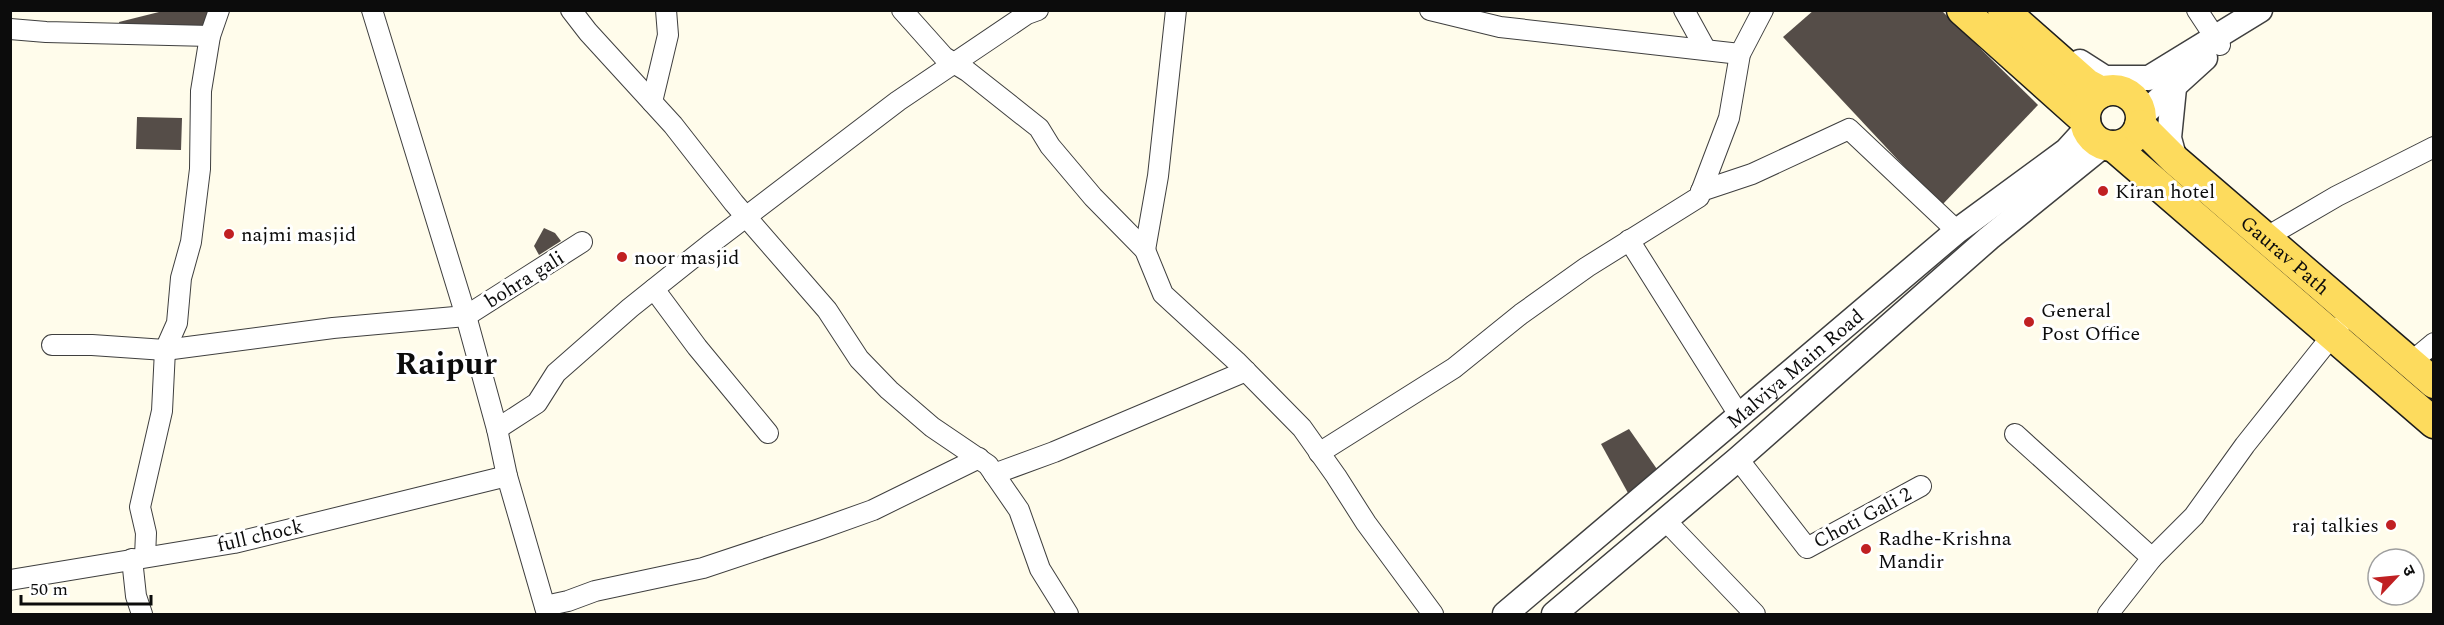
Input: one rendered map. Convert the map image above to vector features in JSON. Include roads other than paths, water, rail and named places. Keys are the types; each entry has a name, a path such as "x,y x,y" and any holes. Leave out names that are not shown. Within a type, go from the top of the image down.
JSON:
{"main road":[{"path":"1962,10 2098,135 2433,423"},
{"path":"2007,14 2087,84 2102,92 2119,91 2127,94 2139,108 2140,121 2130,140 2098,135"},
{"path":"2098,135 2089,103 2102,92"},
{"name":"Gaurav Path","path":"2140,121 2175,160 2433,383"}],"street":[{"path":"142,615 136,596 139,558 146,533 140,507 162,411 165,350 177,323 181,278 191,242 200,169 201,91 210,36 219,10"},
{"path":"372,10 466,316 507,476 546,610 595,591 703,568 817,530 873,510 979,458"},
{"path":"571,10 588,33 652,102 746,217 827,310 859,359 889,390 932,427 988,465 1019,510 1040,569 1068,615"},
{"path":"652,102 668,35 666,10"},
{"path":"902,10 944,57 1039,128 1050,146 1093,196 1145,250 1163,294 1246,371 1302,428 1366,524 1433,615"},
{"path":"1145,250 1158,176 1176,10"},
{"path":"1430,10 1500,27 1740,54"},
{"path":"1684,10 1706,50"},
{"path":"1319,453 1454,368 1521,314 1629,240 1699,197 1729,118 1740,54 1763,10"},
{"path":"2197,10 2218,41"},
{"path":"2007,14 2034,27 2068,54 2105,78 2149,78 2218,41 2261,10"},
{"path":"496,429 537,403 556,373 654,289 746,217 898,101 1031,12"},
{"path":"10,29 210,36"},
{"path":"2140,121 2218,41"},
{"path":"2174,88 2169,138 2175,160"},
{"path":"1701,191 1752,174 1849,129 1958,231"},
{"name":"Malviya Main Road","path":"1554,615 1738,459 2046,190 2098,135"},
{"name":"Malviya Main Road","path":"1505,615 1958,231 2066,151 2098,135"},
{"path":"2265,238 2337,196 2433,147"},
{"path":"1629,240 1739,415"},
{"name":"bohra gali","path":"466,316 582,242"},
{"path":"654,289 697,347 768,433"},
{"path":"2108,615 2152,558 2194,516 2245,445 2332,336 2349,311"},
{"path":"52,345 165,350 333,328 466,316"},
{"path":"2410,363 2433,343"},
{"path":"994,474 1246,371"},
{"path":"2015,434 2152,558"},
{"name":"Choti Gali 2","path":"1738,459 1807,548 1921,486"},
{"name":"full chock","path":"10,580 234,543 507,476"},
{"path":"1665,520 1755,615"}],"place":[{"name":"Kiran hotel","path":"2103,191"},
{"name":"najmi masjid","path":"229,234"},
{"name":"noor masjid","path":"622,257"},
{"name":"General Post Office","path":"2029,322"},
{"name":"raj talkies","path":"2391,525"},
{"name":"Radhe-Krishna Mandir","path":"1866,549"}],"district":[{"name":"Raipur","path":"446,363"}]}
